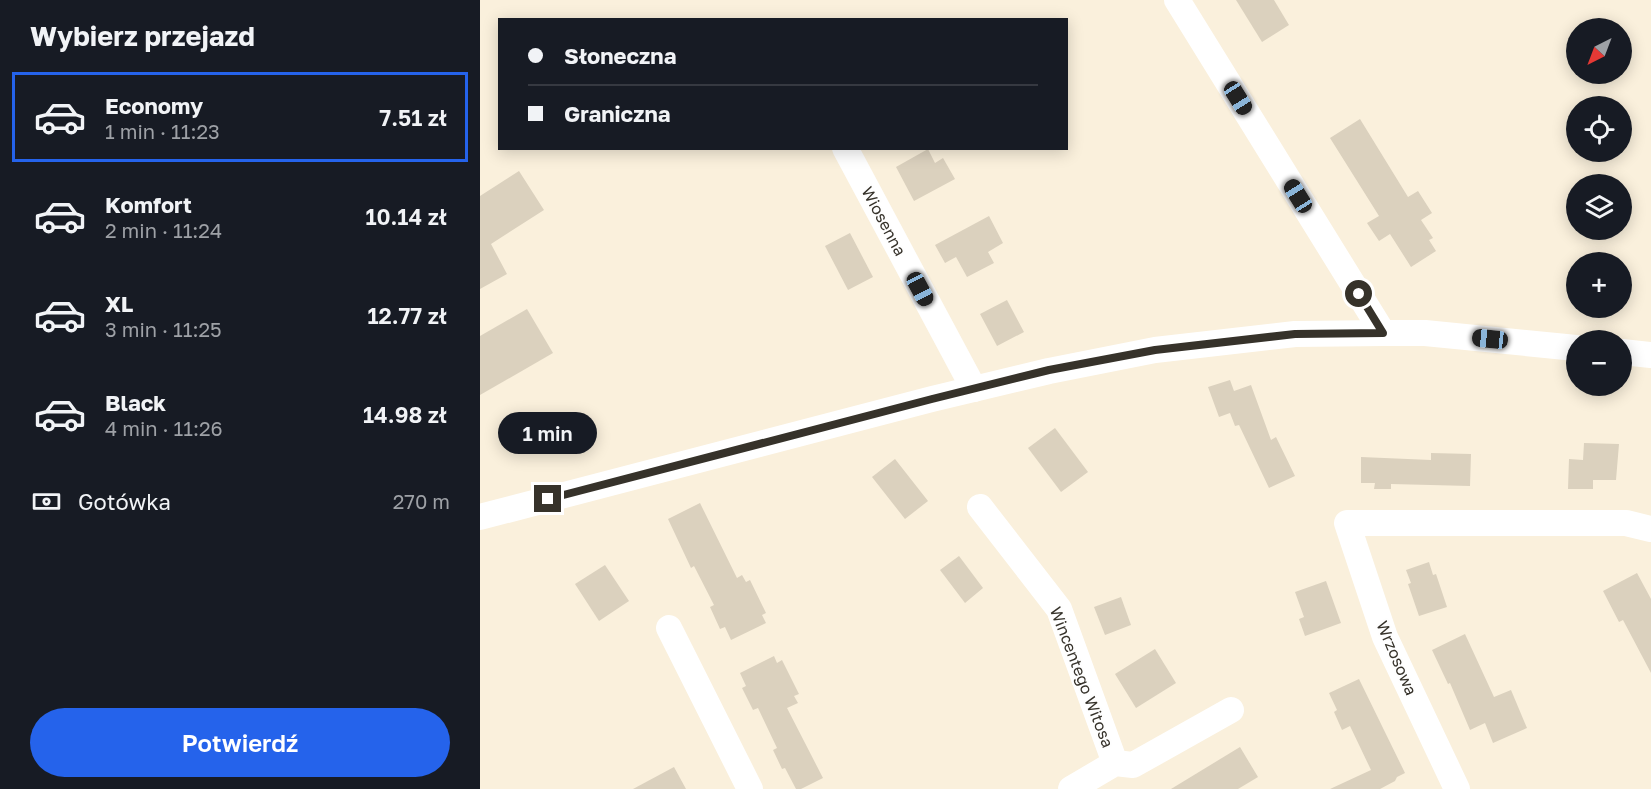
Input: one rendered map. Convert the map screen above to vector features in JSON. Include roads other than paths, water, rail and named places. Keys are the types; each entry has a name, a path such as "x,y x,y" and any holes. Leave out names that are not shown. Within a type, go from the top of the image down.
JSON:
{"street":[{"path":"1177,0 1383,333"},
{"name":"Wiosenna","path":"846,150 974,389"},
{"path":"480,517 1049,370 1155,350 1295,334 1383,333 1425,333 1566,347"},
{"path":"1632,353 1651,355"},
{"name":"Wincentego Witosa","path":"980,507 1059,609 1115,763"},
{"name":"Wrzosowa","path":"1457,789 1385,637 1347,523 1626,524 1651,529"},
{"path":"669,628 750,789"},
{"name":"Wincentego Witosa","path":"1071,789 1115,763 1133,765 1232,710"}]}
